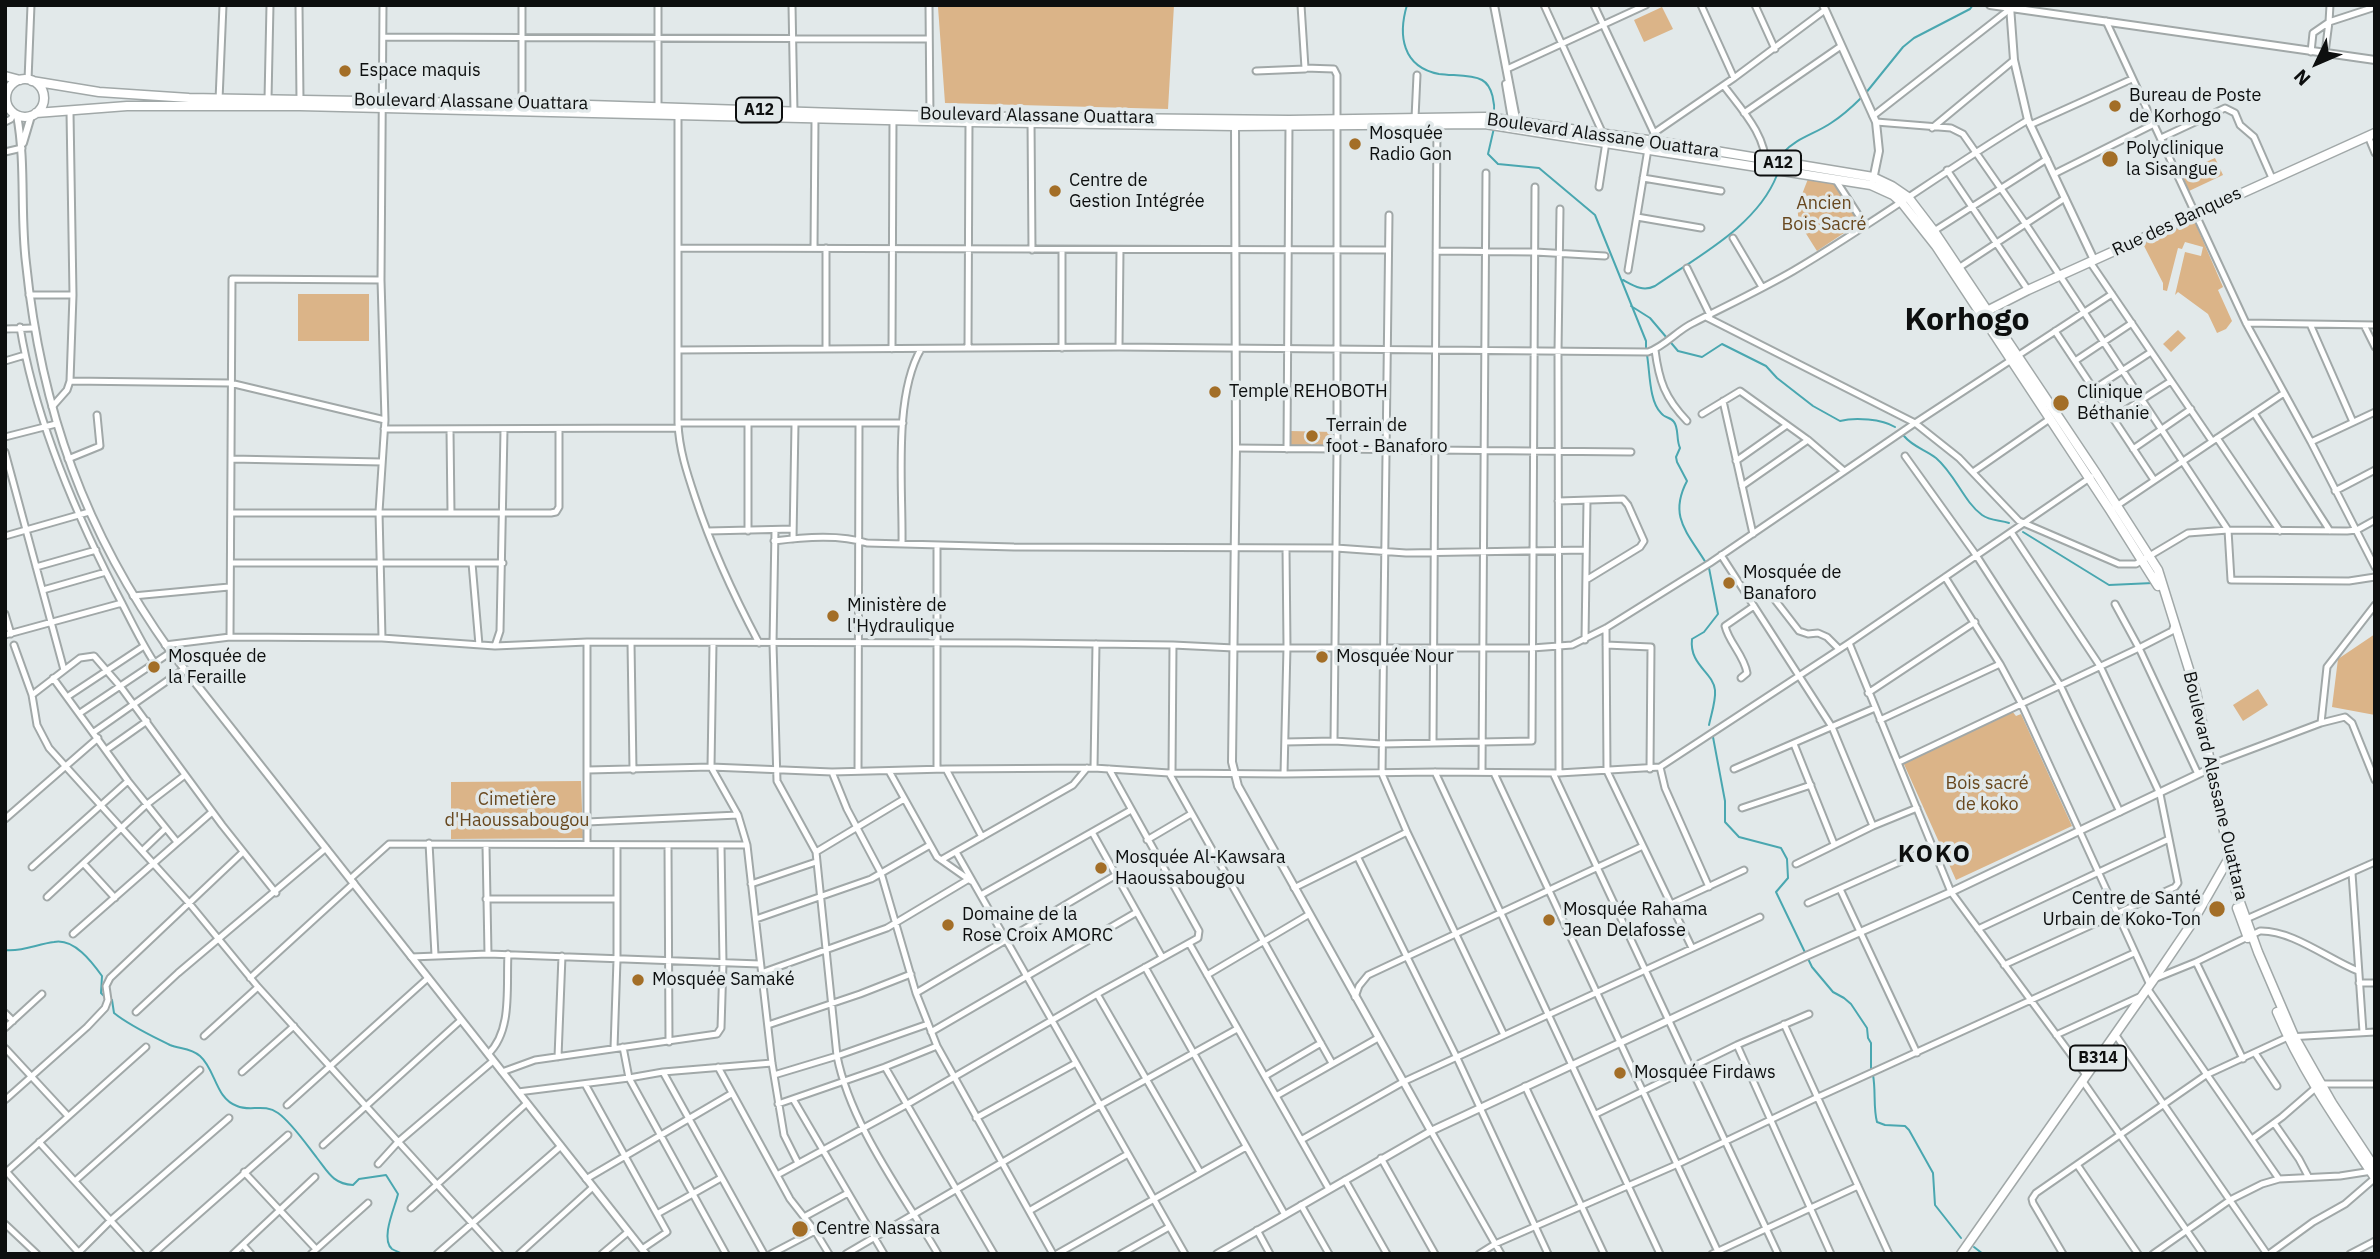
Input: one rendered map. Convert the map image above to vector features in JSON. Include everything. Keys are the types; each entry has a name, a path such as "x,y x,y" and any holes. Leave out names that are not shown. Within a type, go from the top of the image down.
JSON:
{"main road":[{"name":"A12","path":"5,76 27,80"},
{"path":"27,80 39,85 44,100 34,115 16,114 10,110 6,98 10,86 27,80"},
{"name":"Boulevard Alassane Ouattara","path":"27,80 128,95 219,102 930,118 1289,123 1486,121 1649,143 1872,181 1892,186 1934,236 2160,575 2160,585"},
{"name":"Boulevard Alassane Ouattara","path":"34,115 127,106 268,99 300,103"},
{"name":"Boulevard Alassane Ouattara","path":"794,115 815,119 838,116 893,120 930,118 969,122 1031,119"},
{"name":"Boulevard Alassane Ouattara","path":"1338,122 1415,118 1436,121"},
{"name":"Rue des Banques","path":"1984,313 2028,290 2371,134"},
{"name":"Boulevard Alassane Ouattara","path":"2146,557 2160,585 2197,708 2227,862 2249,936 2291,1037 2318,1086 2374,1172"},
{"name":"B314","path":"1961,1254 2149,987 2192,923 2227,862"}],"street":[{"path":"27,80 32,5"},
{"path":"219,102 223,5"},
{"path":"268,99 270,5"},
{"path":"299,5 300,103"},
{"path":"382,638 379,512 385,420 381,280 383,5"},
{"path":"522,5 522,108"},
{"path":"658,5 658,111"},
{"path":"792,5 794,115"},
{"path":"929,5 930,118"},
{"path":"1301,5 1306,69"},
{"path":"1492,5 1507,69 1512,123"},
{"path":"1492,5 1512,123"},
{"path":"1544,5 1604,139 1599,187"},
{"path":"1594,5 1648,123 1649,143 1628,270"},
{"path":"1507,69 1645,5"},
{"path":"1701,5 1734,78"},
{"path":"1755,5 1775,49"},
{"path":"1649,143 1775,49 1824,7 1834,5"},
{"path":"1990,5 2375,60"},
{"path":"2325,54 2330,5"},
{"path":"1824,7 1875,119 1879,151 1872,181"},
{"path":"2010,7 2014,60 2029,123 2092,261 2171,381 2281,531"},
{"path":"1875,119 2010,7"},
{"path":"2311,52 2313,33 2329,22 2375,7"},
{"path":"2106,21 2246,323 2375,567"},
{"path":"384,37 929,40"},
{"path":"1744,113 1841,46"},
{"path":"1932,128 2014,60"},
{"path":"1256,71 1337,71 1334,741"},
{"path":"1415,118 1417,75"},
{"path":"678,350 1119,347 1648,352 1664,344 1691,323 1762,287 1865,225 1976,151 2029,123 2132,79"},
{"path":"1724,86 1763,146 1766,165"},
{"path":"2161,138 2225,108 2235,113 2240,125 2254,137 2272,178"},
{"path":"678,111 678,426 686,467 721,570 759,643"},
{"path":"51,409 67,390 70,381 73,295 70,112"},
{"path":"5,122 16,114"},
{"path":"16,114 22,146 23,237 29,295 33,328 51,409 89,512 134,596 165,645 644,1252 667,1232 585,1084"},
{"path":"5,152 22,146 34,115"},
{"path":"814,248 815,119"},
{"path":"1031,119 1032,250"},
{"path":"1875,119 1957,130 1963,134 2228,530 2231,580 2349,581 2375,577"},
{"path":"892,349 893,120"},
{"path":"1433,743 1436,121"},
{"path":"968,348 969,122"},
{"path":"1235,122 1234,773 1238,786 1308,915 1501,1254"},
{"path":"1287,449 1289,123"},
{"path":"1648,123 1649,143"},
{"path":"2054,174 2154,124"},
{"path":"2371,134 2375,153"},
{"path":"1934,236 1970,207 2047,159"},
{"path":"1947,170 2028,290"},
{"path":"1482,772 1486,173"},
{"path":"1841,177 1865,225"},
{"path":"1643,178 1721,191"},
{"path":"1285,742 1382,744 1532,741 1535,187"},
{"path":"1956,270 2065,198"},
{"path":"1560,209 1556,773 1778,1254"},
{"path":"1389,215 1382,774 1504,1035"},
{"path":"1637,216 1701,228"},
{"path":"1732,238 1762,287"},
{"path":"678,248 1388,250"},
{"path":"826,248 826,349"},
{"path":"1062,250 1062,348"},
{"path":"1119,347 1120,250"},
{"path":"1436,251 1605,256"},
{"path":"1687,268 1708,316 1915,423 1973,472 2019,521 2119,564 2136,564 2188,533 2228,530 2357,530 2375,520"},
{"path":"230,637 232,279 381,280"},
{"path":"165,645 230,637 382,638 495,646 587,642 1096,644 1234,648 1558,647 1585,640 1707,565 1915,423 2112,294"},
{"path":"29,295 73,295"},
{"path":"2075,361 2132,323"},
{"path":"2246,323 2375,325"},
{"path":"2310,324 2353,422"},
{"path":"2364,325 2375,347"},
{"path":"20,327 25,355 46,427 79,515 154,662"},
{"path":"5,329 33,328"},
{"path":"2055,331 2154,481"},
{"path":"902,544 903,424 909,376 921,349"},
{"path":"1655,349 1658,370 1669,402 1687,421"},
{"path":"2094,389 2151,352"},
{"path":"5,360 25,355"},
{"path":"70,381 230,383 385,420"},
{"path":"2113,418 2171,381"},
{"path":"1702,414 1740,391 1808,440 1844,471"},
{"path":"2114,507 2284,393"},
{"path":"1723,401 1753,534"},
{"path":"2133,449 2191,409"},
{"path":"2311,442 2375,412"},
{"path":"2254,413 2330,531"},
{"path":"68,459 100,446 97,415"},
{"path":"1973,472 2054,417"},
{"path":"384,429 504,430 748,423 903,424"},
{"path":"748,423 748,531"},
{"path":"858,770 859,423"},
{"path":"5,437 56,424"},
{"path":"793,539 795,424"},
{"path":"1736,461 1787,425"},
{"path":"231,513 556,512 559,506 559,429"},
{"path":"450,430 451,513"},
{"path":"495,646 500,631 503,564 504,430"},
{"path":"1742,486 1808,440"},
{"path":"1236,448 1631,452"},
{"path":"5,452 64,670"},
{"path":"1905,456 1976,555 2060,685 2120,812"},
{"path":"231,459 382,462"},
{"path":"2336,491 2375,470"},
{"path":"588,769 711,767 832,772 946,768 1091,768 1170,773 1382,774 1556,773 1650,769 1660,767 1849,643 2093,475"},
{"path":"1558,501 1625,501 1644,541 1640,547 1586,580"},
{"path":"1585,640 1587,501"},
{"path":"5,536 89,512"},
{"path":"708,531 793,529"},
{"path":"775,530 773,644 776,769 778,783 816,852 831,1004 842,1082 863,1128 937,1254"},
{"path":"2004,965 2175,887 2178,883 2160,794 2099,666 2011,531"},
{"path":"774,541 793,539 937,545 1336,548 1433,553 1586,550"},
{"path":"937,545 937,769"},
{"path":"1284,774 1286,548"},
{"path":"36,567 96,550"},
{"path":"1721,555 1832,727 1873,826"},
{"path":"231,564 503,564"},
{"path":"472,564 479,645"},
{"path":"43,590 106,572"},
{"path":"1945,577 1975,622 2021,703 2149,987 2206,1075 2279,1179"},
{"path":"134,596 229,587"},
{"path":"1768,591 1800,631 1827,637 1839,649"},
{"path":"5,614 8,635 122,603"},
{"path":"2115,604 2139,648 2198,774"},
{"path":"2321,723 2327,667 2375,605"},
{"path":"1741,678 1747,673 1746,666 1727,637 1725,626 1754,606"},
{"path":"1868,693 1975,622"},
{"path":"1606,628 1607,771 1692,948"},
{"path":"1899,762 2139,648 2173,628"},
{"path":"587,642 587,843"},
{"path":"631,643 634,770"},
{"path":"1849,643 1951,892 2056,1035 2203,1254"},
{"path":"713,644 711,767 738,815 747,845 778,1104 784,1135 799,1163"},
{"path":"940,860 1073,785 1091,768 1096,644"},
{"path":"13,645 33,695 37,725 49,748 189,903 258,987 500,1254"},
{"path":"1172,645 1170,773 1332,1063"},
{"path":"1606,645 1651,647 1650,769"},
{"path":"67,697 144,646"},
{"path":"80,713 171,652"},
{"path":"33,695 80,658 94,656 134,704 212,812 276,893"},
{"path":"1880,720 2000,664"},
{"path":"5,819 66,767 96,735 184,669"},
{"path":"53,678 146,805 177,842"},
{"path":"1734,769 1875,708"},
{"path":"1217,1254 1431,1131 1572,1063 1951,892 2078,830 2160,794 2210,766 2321,723 2341,718 2349,719 2375,780"},
{"path":"106,750 147,721"},
{"path":"1794,744 1834,844"},
{"path":"1660,767 1665,788 1709,887"},
{"path":"946,768 982,836"},
{"path":"777,1175 1198,938 1199,931 1109,769"},
{"path":"889,771 940,860 971,881"},
{"path":"832,772 881,873 916,993 937,1046 1055,1254 1246,1147"},
{"path":"1435,772 1660,1254"},
{"path":"1494,773 1678,1164 1717,1253 1858,1186"},
{"path":"47,897 146,805 185,775"},
{"path":"32,867 128,781"},
{"path":"1742,808 1811,785"},
{"path":"816,852 904,799"},
{"path":"1796,864 1834,844 1917,808"},
{"path":"981,895 1131,810"},
{"path":"73,934 212,812"},
{"path":"1147,840 1191,814"},
{"path":"587,822 738,815"},
{"path":"142,851 165,829"},
{"path":"1092,832 1162,957"},
{"path":"1294,888 1407,832"},
{"path":"1978,929 2169,839"},
{"path":"429,843 435,955"},
{"path":"250,978 389,844 747,845"},
{"path":"756,919 871,879 930,845"},
{"path":"486,846 488,954"},
{"path":"614,1048 617,846"},
{"path":"668,846 668,1042"},
{"path":"502,1072 524,1063 717,1034 721,1028 723,963 721,846"},
{"path":"1355,998 1359,986 1368,975 1643,846"},
{"path":"1808,903 1933,847"},
{"path":"136,1012 178,973 327,848"},
{"path":"5,1100 87,1027 105,1008 108,1000 107,982 243,852"},
{"path":"956,852 1185,1254"},
{"path":"1358,858 1457,1058 1548,1254"},
{"path":"751,884 816,862"},
{"path":"2244,920 2375,862"},
{"path":"84,864 115,898"},
{"path":"1671,904 1744,870"},
{"path":"2352,873 2362,1032"},
{"path":"916,993 1116,875"},
{"path":"761,973 897,923 971,881"},
{"path":"1840,889 1917,1053"},
{"path":"486,899 617,899"},
{"path":"931,1032 1137,912"},
{"path":"1207,975 1308,915"},
{"path":"1301,1140 1403,1082 1760,917"},
{"path":"2056,1035 2260,930 2280,932 2358,971"},
{"path":"1189,943 1329,1189"},
{"path":"1479,1254 1495,1244 1678,1164 2134,953"},
{"path":"411,957 508,954 760,964"},
{"path":"488,1054 497,1042 503,1025 508,954"},
{"path":"558,1057 562,956"},
{"path":"2196,962 2243,1059"},
{"path":"1145,967 1284,1215"},
{"path":"768,1025 911,974"},
{"path":"287,1105 428,978"},
{"path":"2359,983 2375,983"},
{"path":"204,1036 258,987"},
{"path":"1097,993 1200,1172"},
{"path":"5,1028 42,994"},
{"path":"5,1013 13,1021"},
{"path":"1596,1114 1737,1045 1809,1014"},
{"path":"323,1145 461,1020"},
{"path":"774,1075 928,1024"},
{"path":"1784,1024 1889,1254"},
{"path":"242,1072 294,1026"},
{"path":"846,1254 1100,1105 1237,1029"},
{"path":"2063,1254 2032,1199 2036,1193 2206,1075 2291,1037 2375,1032"},
{"path":"2115,1034 2268,1254 2312,1222 2345,1203 2374,1172"},
{"path":"1276,1096 1378,1038"},
{"path":"1265,1076 1321,1043"},
{"path":"1737,1045 1831,1254"},
{"path":"778,1104 937,1046"},
{"path":"146,1047 6,1172 79,1253 110,1221 229,1118"},
{"path":"623,1047 629,1079 726,1254"},
{"path":"5,1048 68,1116"},
{"path":"2255,1053 2277,1086"},
{"path":"378,1164 398,1142 494,1061"},
{"path":"518,1092 629,1079 663,1072 772,1063"},
{"path":"976,1118 1076,1063"},
{"path":"718,1067 790,1199 829,1254"},
{"path":"885,1067 994,1254"},
{"path":"75,1181 200,1070"},
{"path":"663,1072 764,1254"},
{"path":"2252,1139 2318,1086 2375,1084"},
{"path":"1525,1086 1604,1254"},
{"path":"586,1179 731,1094"},
{"path":"793,1099 884,1254"},
{"path":"411,1208 527,1104"},
{"path":"2274,1123 2308,1176"},
{"path":"153,1254 288,1135"},
{"path":"39,1142 141,1254"},
{"path":"437,1254 561,1146"},
{"path":"1029,1211 1128,1154"},
{"path":"1381,1158 1435,1254"},
{"path":"2078,1166 2138,1254"},
{"path":"244,1172 280,1210 313,1251 368,1203"},
{"path":"2153,1254 2230,1200 2279,1179 2374,1172"},
{"path":"233,1254 315,1177"},
{"path":"657,1214 721,1178"},
{"path":"1345,1180 1387,1254"},
{"path":"519,1254 593,1188"},
{"path":"804,1217 848,1193"},
{"path":"1301,1205 1329,1254"},
{"path":"5,1224 37,1254"},
{"path":"1121,1254 1169,1227"},
{"path":"1257,1230 1270,1254"},
{"path":"771,1254 815,1231"},
{"path":"602,1254 628,1232"},
{"path":"2350,1254 2375,1241"},
{"path":"243,1245 251,1254"}],"green space":[{"path":"1174,5 1168,109 945,103 938,7"},
{"path":"1662,7 1673,29 1644,42 1634,20"},
{"path":"2215,158 2223,175 2189,191 2181,173"},
{"name":"Ancien Bois Sacré","path":"1808,179 1836,184 1859,223 1817,251 1798,216"},
{"path":"2194,220 2223,287 2218,290 2232,321 2226,329 2217,333 2208,314 2178,292 2175,295 2185,252 2201,256 2203,247 2185,242 2182,249 2178,248 2167,291 2163,290 2163,283 2143,244"},
{"path":"298,294 369,294 369,341 298,341"},
{"path":"2178,330 2186,338 2171,352 2163,344"},
{"name":"Terrain de foot - Banaforo","path":"1291,431 1332,432 1333,447 1290,446"},
{"path":"2375,634 2375,715 2332,707 2338,659"},
{"path":"2258,689 2268,705 2243,721 2233,705"},
{"name":"Bois sacré de koko","path":"2012,711 2016,716 2021,714 2072,826 1956,880 1903,762"},
{"name":"Cimetière d'Haoussabougou","path":"581,781 583,838 451,839 451,782"}],"waterway":[{"path":"1407,5 1403,38 1410,57 1427,70 1439,74 1482,80 1491,91 1494,115"},
{"path":"1865,94 1903,47 1973,5"},
{"path":"1783,153 1835,120 1861,98"},
{"path":"1494,128 1488,154 1498,164 1539,168 1595,215 1646,341 1646,349"},
{"path":"1623,280 1639,287 1651,288 1707,251 1756,210 1777,175"},
{"path":"1631,306 1650,318 1678,351 1702,357 1722,344 1766,366 1813,406 1840,421 1868,420 1895,427"},
{"path":"1647,355 1654,401 1662,415 1673,420 1676,425 1680,448 1676,457 1687,481 1679,505 1680,515 1687,533 1706,563"},
{"path":"1904,436 1943,465 1982,515 2009,523"},
{"path":"2023,532 2109,585 2153,583"},
{"path":"1709,568 1718,614 1704,632 1692,639 1692,648 1697,662 1710,678 1715,690 1709,725"},
{"path":"1713,737 1725,801 1725,822 1739,837 1781,848 1787,859 1788,878 1776,892 1812,967 1833,992 1851,1004 1867,1028 1871,1043 1871,1070"},
{"path":"5,950 54,942 69,944 82,952 102,976 101,993 104,996"},
{"path":"109,999 112,1000 114,1013 127,1022 170,1045 197,1053 205,1062 224,1097 230,1102 242,1108 268,1109 278,1113 294,1128 336,1180 353,1185 359,1179 386,1175 398,1194 387,1238 392,1249 403,1254"},
{"path":"1873,1075 1877,1122 1905,1126 1909,1130 1933,1173 1935,1205 1961,1238"},
{"path":"1974,1247 1983,1254"}],"place":[{"name":"Espace maquis","path":"345,71"},
{"name":"Bureau de Poste de Korhogo","path":"2115,106"},
{"name":"Mosquée Radio Gon","path":"1355,144"},
{"name":"Polyclinique la Sisangue","path":"2110,159"},
{"name":"Centre de Gestion Intégrée","path":"1055,191"},
{"name":"Temple REHOBOTH","path":"1215,392"},
{"name":"Clinique Béthanie","path":"2061,403"},
{"name":"Terrain de foot - Banaforo","path":"1312,436"},
{"name":"Mosquée de Banaforo","path":"1729,583"},
{"name":"Ministère de l'Hydraulique","path":"833,616"},
{"name":"Mosquée Nour","path":"1322,657"},
{"name":"Mosquée de la Feraille","path":"154,667"},
{"name":"Mosquée Al-Kawsara Haoussabougou","path":"1101,868"},
{"name":"Centre de Santé Urbain de Koko-Ton","path":"2217,909"},
{"name":"Mosquée Rahama Jean Delafosse","path":"1549,920"},
{"name":"Domaine de la Rose Croix AMORC","path":"948,925"},
{"name":"Mosquée Samaké","path":"638,980"},
{"name":"Mosquée Firdaws","path":"1620,1073"},
{"name":"Centre Nassara","path":"800,1229"}],"district":[{"name":"Korhogo","path":"1967,321"},
{"name":"KOKO","path":"1935,855"}]}
